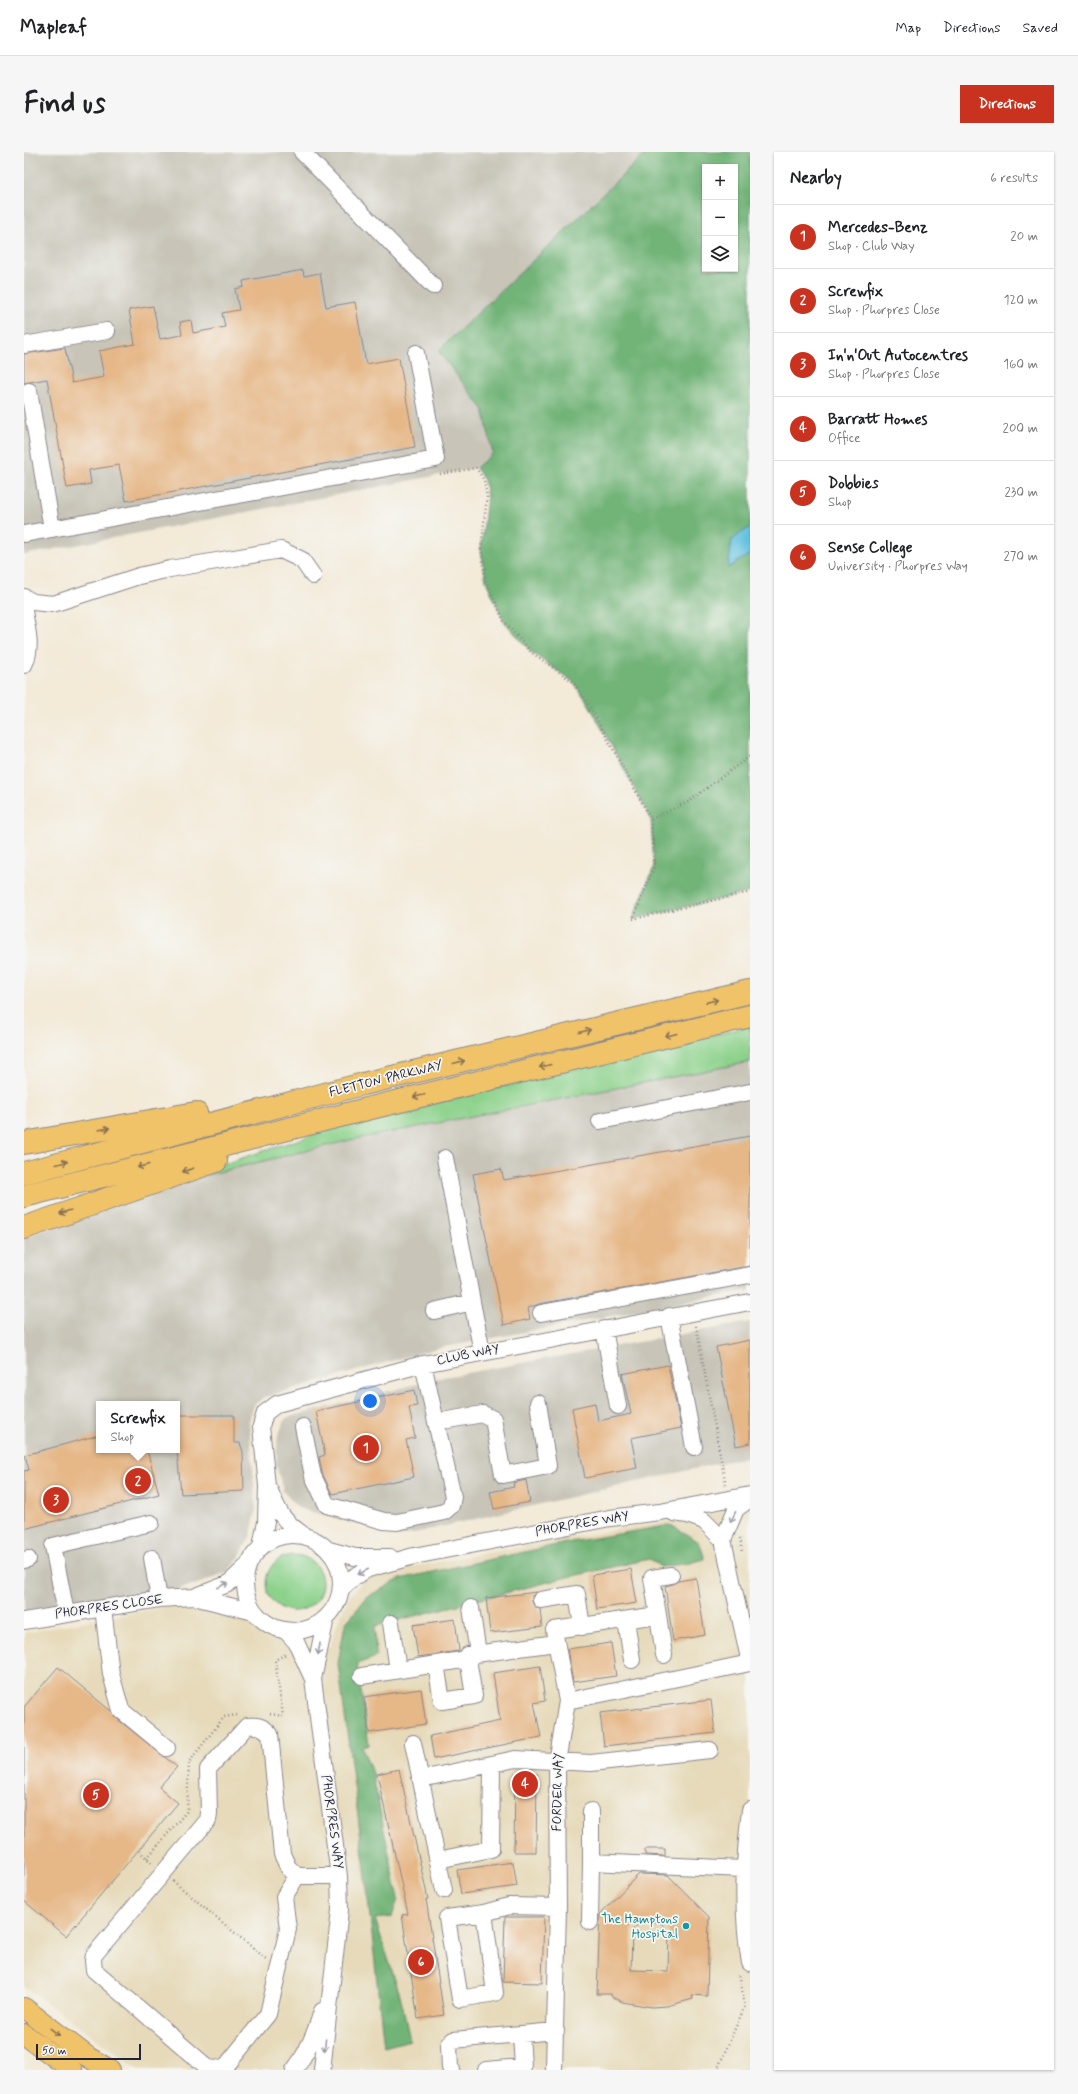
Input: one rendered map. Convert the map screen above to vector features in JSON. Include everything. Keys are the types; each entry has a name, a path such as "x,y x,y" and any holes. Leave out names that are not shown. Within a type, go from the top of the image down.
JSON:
{"highway":[{"name":"FLETTON PARKWAY","path":"24,1173 363,1084 750,992"},
{"name":"FLETTON PARKWAY","path":"24,1196 371,1108 750,1016"},
{"path":"24,1143 363,1084"},
{"path":"24,1228 51,1217 371,1108"}],"main road":[{"path":"24,2008 88,2057 110,2070"},
{"path":"24,2034 72,2070"}],"street":[{"path":"302,152 433,286"},
{"path":"24,345 107,331"},
{"path":"24,534 436,459 416,353"},
{"path":"29,391 52,529"},
{"path":"24,597 33,602 54,604 138,576 164,570 281,550 302,560 313,576"},
{"path":"24,611 30,641 28,657 24,665"},
{"path":"600,1121 750,1092"},
{"path":"445,1158 482,1352"},
{"path":"541,1313 750,1275"},
{"path":"434,1311 472,1302"},
{"name":"CLUB WAY","path":"262,1546 266,1522 267,1486 261,1426 265,1413 276,1404 423,1364 669,1316 750,1302"},
{"path":"669,1316 694,1447"},
{"path":"604,1329 618,1406"},
{"path":"303,1427 313,1476 327,1505 384,1521 398,1522 444,1512 451,1506 453,1497 423,1364"},
{"path":"436,1422 483,1414 493,1419 503,1475 548,1466 538,1403"},
{"name":"CLUB WAY","path":"267,1486 286,1523 305,1536"},
{"path":"610,1518 638,1508 750,1488"},
{"name":"PHORPRES WAY","path":"342,1588 354,1576 368,1569 414,1556 610,1518 660,1512 750,1495"},
{"path":"723,1540 736,1509 750,1499"},
{"path":"567,1701 750,1663 723,1540 704,1521 688,1515 660,1512"},
{"path":"66,1613 54,1546 151,1523"},
{"path":"290,1534 305,1536 318,1541 329,1550 339,1568 342,1588 339,1599 326,1618 308,1629 300,1631 286,1631 274,1628 263,1622 254,1612 246,1598 244,1581 248,1565 253,1555 262,1546 275,1538 290,1534"},
{"name":"PHORPRES WAY","path":"329,1550 355,1557 414,1556"},
{"path":"152,1558 159,1599"},
{"name":"PHORPRES CLOSE","path":"194,1597 228,1584 248,1565"},
{"path":"664,1655 652,1578 671,1575"},
{"path":"541,1600 578,1594 582,1627"},
{"name":"PHORPRES CLOSE","path":"24,1621 159,1599 194,1597 254,1612"},
{"path":"103,1608 111,1674 121,1710 168,1748"},
{"path":"436,1664 442,1701 474,1696 471,1608"},
{"path":"362,1676 556,1643 554,1630 658,1615"},
{"name":"PHORPRES WAY","path":"313,1679 326,1618"},
{"path":"626,1620 632,1660"},
{"path":"391,1623 398,1670"},
{"name":"PHORPRES WAY","path":"286,1631 296,1642 313,1679 339,1876 340,1910 322,2070"},
{"name":"FORDER WAY","path":"554,2070 558,1906 557,1763 567,1701 556,1643"},
{"path":"297,1876 284,1897 288,1929 268,2014 226,2066 215,2070 207,2067 96,1974 93,1968 94,1955 208,1820 208,1769 247,1726 256,1725 265,1729 270,1734 282,1854 288,1867 297,1876 339,1876"},
{"path":"413,1743 422,1779 444,1890"},
{"path":"422,1779 515,1759 557,1763 591,1763 710,1750"},
{"path":"438,1860 491,1849 492,1764"},
{"path":"744,1966 746,1938 743,1870 750,1810"},
{"path":"590,1922 591,1811"},
{"path":"591,1862 743,1870"},
{"path":"484,1913 495,1993 460,1999 447,1918 484,1913 509,1906 558,1906"},
{"name":"PHORPRES WAY","path":"294,2070 302,2060 318,2024 334,1964"},
{"path":"452,2070 450,2068 449,2045 453,2040 556,2031"},
{"path":"486,2070 523,2067 520,2034"}],"path":[{"path":"437,475 476,468 484,480 488,497 480,549 486,581 504,621 531,652 572,681 587,701 651,819 654,868 633,919 750,892"},
{"path":"651,819 688,802 750,756"},
{"path":"694,1312 727,1491"},
{"path":"740,1532 743,1558"},
{"path":"139,1851 272,1964 280,1967"},
{"path":"717,2070 745,2006 744,1966"}],"shaded area":[{"path":"24,152 647,152 438,351 483,409 493,453 476,468 24,555"},
{"path":"750,1062 750,1290 434,1349 264,1397 254,1405 249,1421 256,1510 251,1535 237,1561 227,1572 200,1583 174,1590 88,1600 24,1611 24,1238 141,1191 350,1140"},
{"path":"750,1322 750,1456 401,1536 298,1508 283,1491 276,1463 278,1436 286,1418 444,1377"},
{"path":"750,1506 750,2070 139,2070 24,1986 24,1633 174,1605 209,1608 242,1615 261,1624 283,1638 286,1647 331,1647 333,1635 348,1598 365,1578 388,1571"}],"green space":[{"path":"647,152 750,152 750,527 732,540 728,568 750,554 750,892 633,919 654,867 651,819 587,701 572,681 531,652 504,621 486,581 481,549 487,497 484,480 476,468 493,453 483,409 438,351"},
{"path":"750,1026 750,1062 350,1140 141,1191 340,1126"},
{"path":"671,1525 699,1542 705,1559 661,1567 649,1559 564,1578 375,1626 376,1657 357,1664 369,1745 362,1747 373,1776 398,1898 392,1917 375,1919 400,1995 410,2040 384,2047 365,1870 338,1663 345,1624 367,1597 400,1579 566,1543"},
{"path":"289,1555 299,1555 314,1563 320,1572 322,1583 320,1594 314,1603 299,1611 289,1611 278,1606 271,1599 266,1588 266,1578 271,1567 278,1560"}],"water":[{"path":"750,527 750,554 728,568 732,540"}],"building":[{"path":"303,270 304,276 320,273 326,307 355,302 366,364 399,358 415,447 126,501 119,465 89,470 91,484 67,488 47,379 24,383 24,354 65,348 72,383 104,377 99,351 135,344 129,310 153,306 160,339 182,335 180,322 191,320 193,333 225,327 222,313 239,310 235,289 244,287 243,281"},
{"path":"750,1136 750,1266 539,1304 528,1308 530,1319 504,1325 473,1174 501,1169 504,1180"},
{"path":"750,1340 750,1443 736,1446 716,1347"},
{"path":"668,1365 681,1428 631,1438 637,1468 585,1478 572,1408 595,1403 598,1421 631,1414 622,1374"},
{"path":"414,1390 417,1406 409,1407 415,1438 406,1440 414,1477 332,1494 322,1473 319,1457 325,1455 316,1411"},
{"path":"180,1415 234,1415 234,1443 240,1443 243,1452 244,1491 181,1494 177,1453 180,1453"},
{"path":"96,1436 96,1453 148,1453 159,1494 24,1529 24,1471 29,1470 25,1455"},
{"path":"526,1480 530,1502 494,1509 490,1492 514,1487 513,1483"},
{"path":"631,1569 637,1603 597,1609 592,1575"},
{"path":"696,1578 705,1635 673,1641 665,1586 678,1581"},
{"path":"537,1592 532,1596 532,1601 534,1606 540,1609 542,1627 490,1633 486,1598"},
{"path":"455,1619 459,1651 418,1657 413,1625"},
{"path":"611,1643 616,1676 573,1682 567,1649"},
{"path":"540,1666 545,1701 534,1703 541,1737 434,1759 430,1736 500,1721 493,1673"},
{"path":"58,1667 112,1712 115,1717 177,1767 159,1787 178,1803 66,1936 24,1901 24,1707"},
{"path":"421,1689 426,1724 369,1733 364,1697"},
{"path":"711,1700 715,1733 604,1746 600,1713"},
{"path":"399,1769 428,1899 426,1899 444,2015 418,2019 402,1915 408,1914 377,1774"},
{"path":"515,1774 537,1774 536,1852 514,1852"},
{"path":"645,1849 665,1849 665,1856 645,1855"},
{"path":"513,1862 517,1886 461,1894 457,1870"},
{"name":"The Hamptons Hospital","path":"639,1874 668,1875 709,1917 707,1996 692,1995 693,1999 667,2006 652,2007 622,2002 612,1997 610,1994 597,1994 600,1914","holes":["641,1922 660,1922 669,1932 668,1971 631,1970 632,1930"]},
{"path":"505,1917 544,1917 542,1983 503,1982"}],"place":[{"name":"Mercedes-Benz","path":"366,1448"},
{"name":"Screwfix","path":"138,1481"},
{"name":"In'n'Out Autocentres","path":"56,1500"},
{"name":"Barratt Homes","path":"525,1784"},
{"name":"Dobbies","path":"96,1795"},
{"name":"The Hamptons Hospital","path":"686,1926"},
{"name":"Sense College","path":"421,1962"}]}
